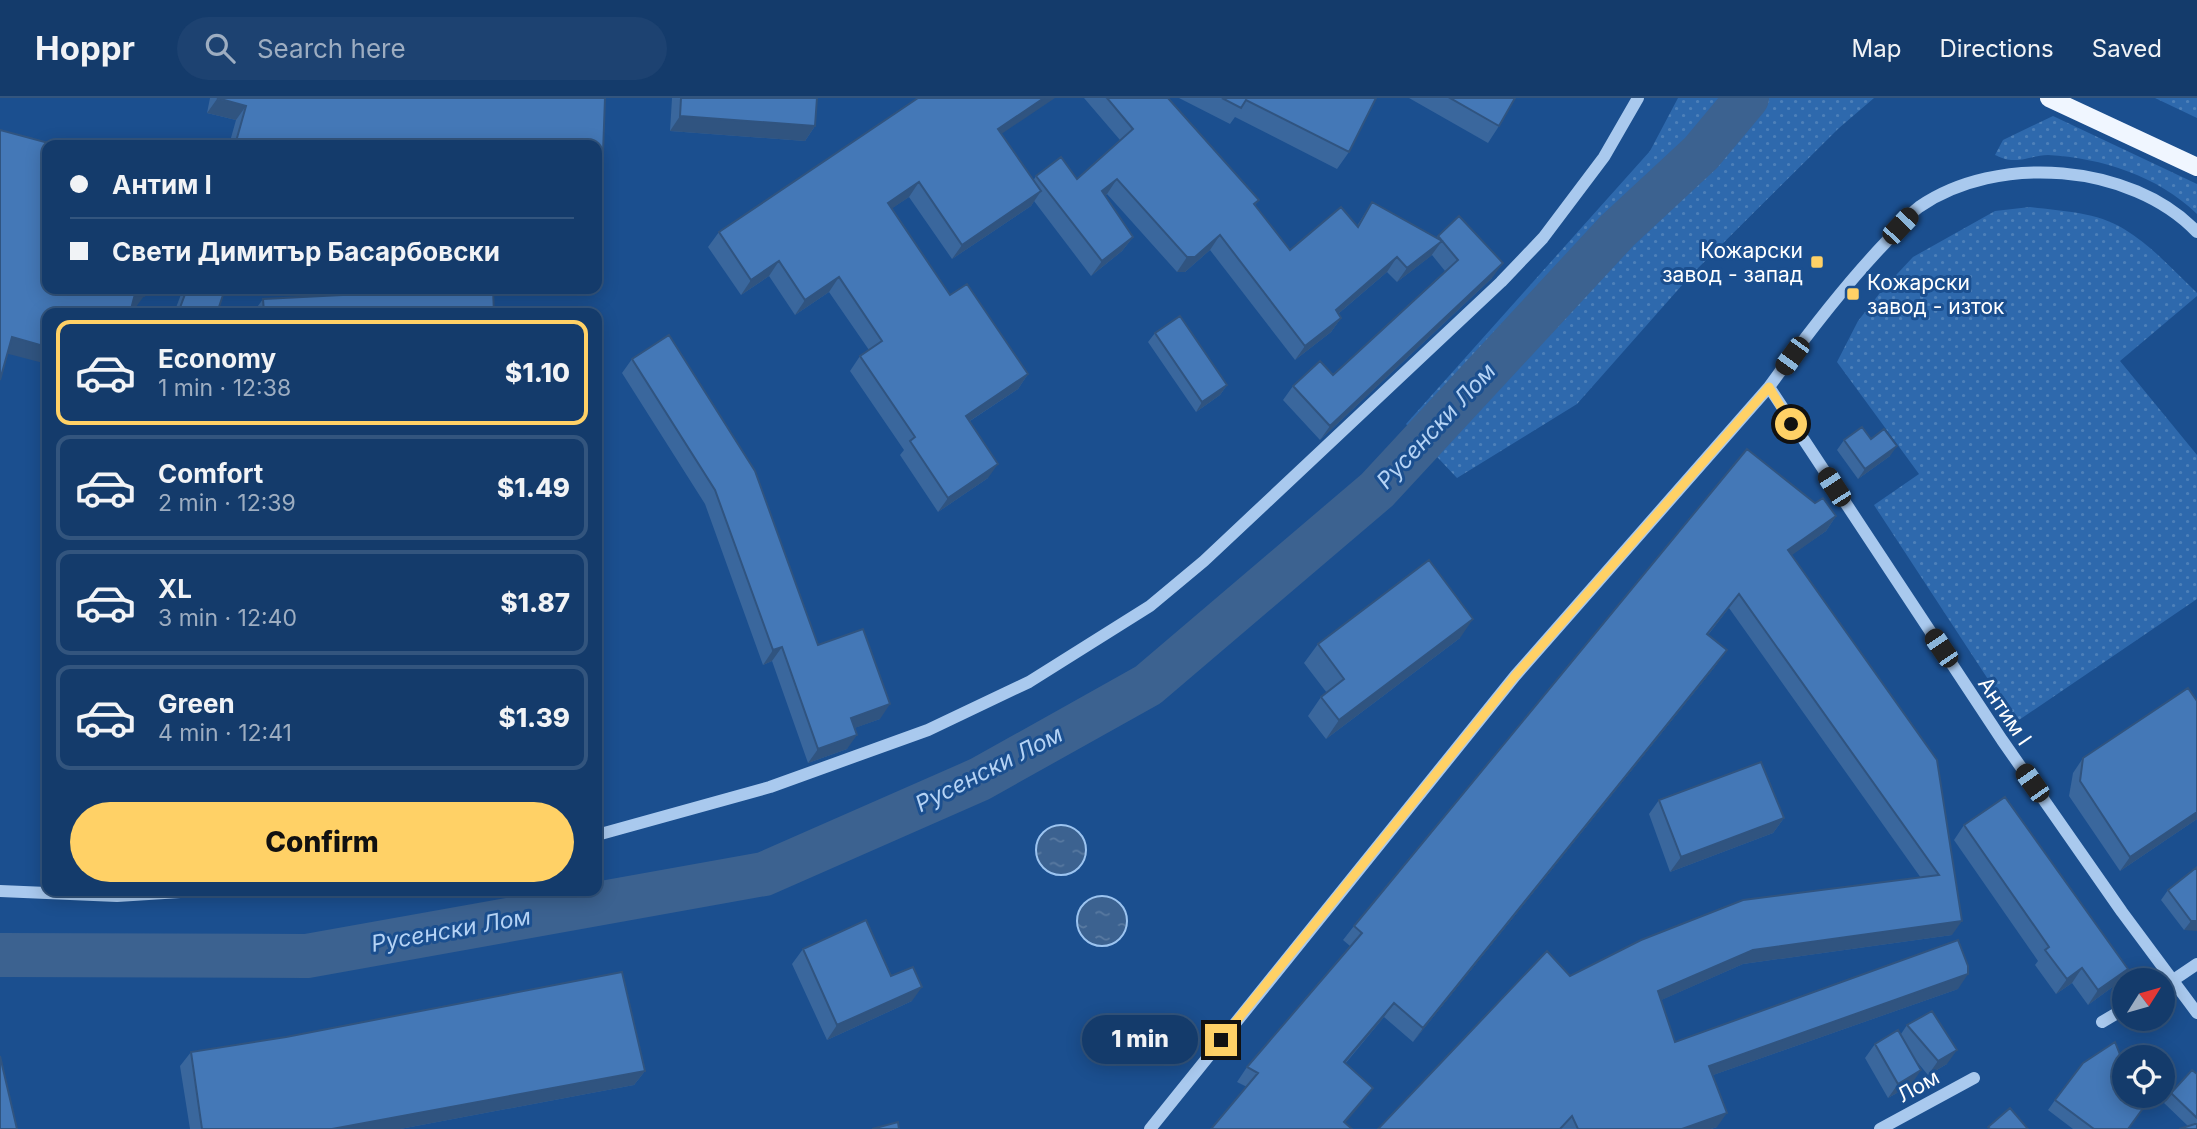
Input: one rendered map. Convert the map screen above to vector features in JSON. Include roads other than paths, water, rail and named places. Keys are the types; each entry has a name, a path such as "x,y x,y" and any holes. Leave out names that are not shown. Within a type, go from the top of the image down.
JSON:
{"main road":[{"path":"2049,98 2197,167"}],"street":[{"path":"602,834 770,787 928,730 1029,682 1150,606 1204,561 1501,282 1543,239 1604,158 1638,98"},
{"path":"1150,1129 1515,676 1769,387 1803,340 1858,273 1918,208 1950,190 1995,176 2068,174 2101,179 2134,191 2167,207 2197,232"},
{"name":"Антим I","path":"1769,387 2002,740 2158,968"},
{"path":"0,891 42,893"},
{"path":"2175,979 2197,964"},
{"name":"Антим I","path":"2175,991 2197,1013"},
{"path":"2102,1022 2112,1016"},
{"name":"Лом","path":"1880,1129 1974,1078"}],"water":[{"path":"1061,825 1079,832 1086,850 1079,868 1061,875 1043,868 1036,850 1043,832"},
{"path":"1102,896 1120,903 1127,921 1120,939 1102,946 1084,939 1077,921 1084,903"}],"waterway":[{"name":"Русенски Лом","path":"0,955 307,956 764,874 980,779 1148,685 1377,490 1617,231 1701,153 1747,98"}],"place":[{"name":"Кожарски завод - запад","path":"1817,262"},
{"name":"Кожарски завод - изток","path":"1853,294"}]}
